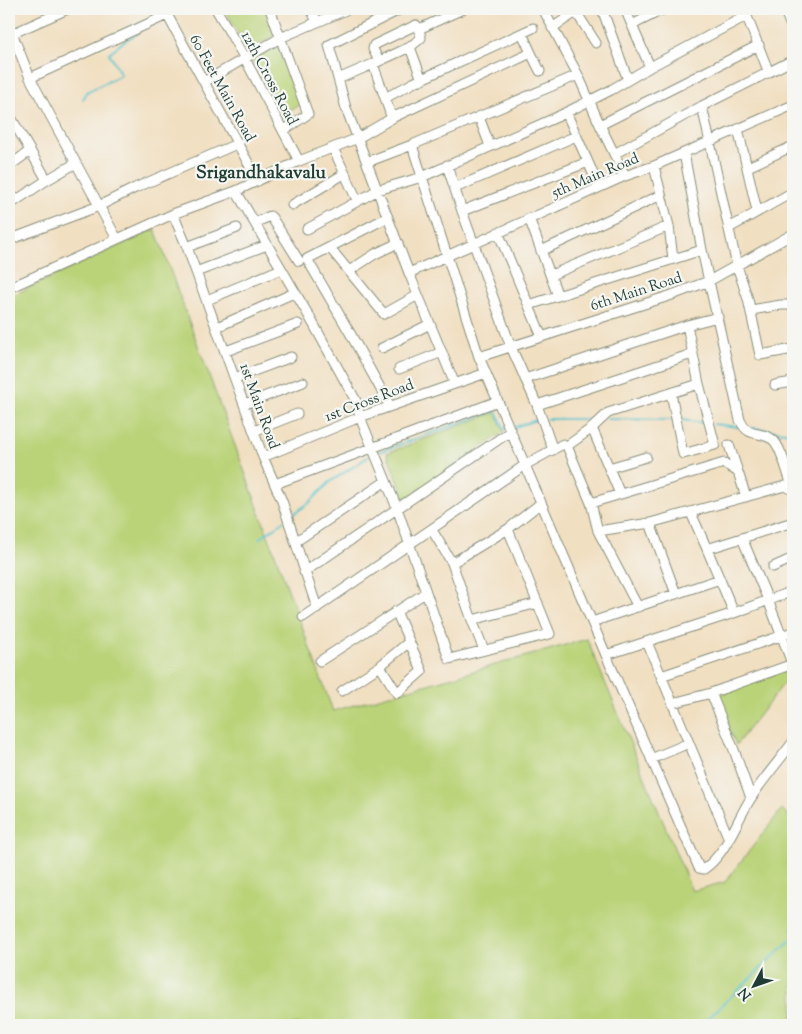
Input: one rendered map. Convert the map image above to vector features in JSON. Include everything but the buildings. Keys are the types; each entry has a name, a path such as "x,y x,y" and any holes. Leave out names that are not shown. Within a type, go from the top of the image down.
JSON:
{"street":[{"path":"68,9 10,34 30,78 117,239"},
{"name":"12th Cross Road","path":"216,9 244,57 299,161"},
{"path":"270,9 308,114 283,131"},
{"path":"311,9 316,22"},
{"path":"204,82 244,57 280,38 348,9"},
{"path":"419,29 464,9"},
{"path":"543,9 578,75 600,126 625,176"},
{"path":"602,9 628,80"},
{"path":"625,9 650,68"},
{"path":"632,25 664,9"},
{"path":"784,9 793,31"},
{"path":"399,10 329,45 346,108 409,273 454,382"},
{"path":"552,28 575,10 596,43"},
{"path":"306,229 378,190 422,177 590,101 745,12 769,73"},
{"path":"30,78 163,15"},
{"name":"60 Feet Main Road","path":"163,15 239,143 258,181"},
{"path":"338,79 376,63 410,46 421,38 416,25 374,46 373,49 376,63 385,98 390,113 394,117"},
{"path":"385,98 533,28"},
{"path":"522,33 540,71"},
{"path":"600,126 758,45"},
{"path":"410,46 422,80"},
{"path":"9,288 173,214 236,192 299,161 358,138 394,117 532,53"},
{"path":"614,154 702,106 793,60"},
{"path":"367,162 578,75"},
{"name":"5th Main Road","path":"409,273 474,242 793,105"},
{"path":"702,106 711,140 737,266 751,310 760,355 793,349"},
{"path":"566,112 600,187"},
{"path":"479,117 490,146"},
{"path":"10,120 47,180"},
{"path":"738,129 757,211"},
{"path":"455,188 576,136"},
{"path":"9,240 99,206 239,143"},
{"path":"412,145 479,356 699,868 704,869 709,865 729,839 751,798 793,742"},
{"path":"748,168 793,146"},
{"path":"333,148 357,200"},
{"path":"9,166 30,151"},
{"path":"684,153 702,250 740,420 745,430 752,434 772,439 777,445 793,489"},
{"path":"462,211 588,162"},
{"path":"9,204 76,163"},
{"path":"447,165 511,347 537,405 553,450"},
{"path":"654,166 669,226 673,259"},
{"path":"292,205 344,174"},
{"path":"236,192 356,401 360,417 397,508 449,659 550,634 508,529"},
{"path":"729,228 793,192"},
{"path":"542,251 661,195"},
{"name":"1st Main Road","path":"173,214 226,351 263,457 282,501 317,608"},
{"path":"255,223 270,216 298,261"},
{"path":"388,217 307,259 390,406"},
{"path":"529,218 558,296"},
{"path":"551,275 669,226"},
{"path":"187,247 237,228"},
{"path":"498,232 542,338"},
{"name":"6th Main Road","path":"479,356 542,338 709,281 793,234"},
{"path":"349,272 375,254 398,243"},
{"path":"196,272 267,245"},
{"path":"330,248 384,314 418,295"},
{"path":"529,306 702,250"},
{"path":"207,300 281,269"},
{"path":"217,327 294,294"},
{"path":"751,310 793,305"},
{"path":"524,379 687,325 718,317"},
{"path":"226,351 298,324"},
{"path":"382,348 430,324"},
{"path":"671,393 684,454 715,445 692,354 687,325"},
{"path":"399,369 442,352"},
{"path":"537,405 692,354"},
{"path":"235,378 290,357"},
{"name":"1st Cross Road","path":"263,457 360,417 454,382 486,373"},
{"path":"245,404 303,382"},
{"path":"775,385 793,382"},
{"path":"303,618 526,465 563,444 567,446 608,414 699,384"},
{"path":"275,484 498,401"},
{"path":"254,431 297,414"},
{"path":"592,428 620,494"},
{"path":"304,572 511,431"},
{"path":"729,445 746,497"},
{"path":"567,446 591,503 598,531 638,606"},
{"path":"609,468 646,457"},
{"path":"591,503 724,463 738,472"},
{"path":"295,542 386,481"},
{"path":"598,531 650,523 785,486 793,489"},
{"path":"452,564 508,529 541,503"},
{"path":"691,512 734,613"},
{"path":"707,549 793,522"},
{"path":"650,523 676,594"},
{"path":"432,530 452,564 484,650"},
{"path":"673,703 711,693 793,665 742,538"},
{"path":"773,567 793,558"},
{"path":"592,622 720,579"},
{"path":"606,655 734,613 793,590"},
{"path":"320,661 425,593"},
{"path":"472,620 538,603"},
{"path":"380,666 397,693 422,671 396,611"},
{"path":"661,676 793,632"},
{"path":"342,690 380,666 409,642"},
{"path":"647,642 729,839"},
{"path":"711,693 751,798"},
{"path":"651,759 689,743"}],"green space":[{"path":"225,9 267,9 276,36 247,50"},
{"path":"278,46 301,105 282,113 252,59"},
{"path":"155,229 333,711 587,639 692,891 725,882 782,809 793,820 793,1025 9,1025 9,297"},
{"path":"496,412 504,432 405,499 387,453"},
{"path":"790,668 792,673 736,745 716,696"}],"waterway":[{"path":"156,9 159,15"},
{"path":"83,99 87,92 121,75 109,53 137,34"},
{"path":"379,452 496,410 505,430"},
{"path":"515,427 539,419"},
{"path":"547,419 597,419"},
{"path":"607,419 672,420"},
{"path":"682,420 704,423"},
{"path":"714,424 738,427"},
{"path":"752,428 793,433"},
{"path":"292,515 309,503 330,482 371,455"},
{"path":"259,539 284,521"},
{"path":"793,801 789,806 793,810"},
{"path":"701,1025 793,938"}],"district":[{"name":"Srigandhakavalu","path":"261,172"}]}
